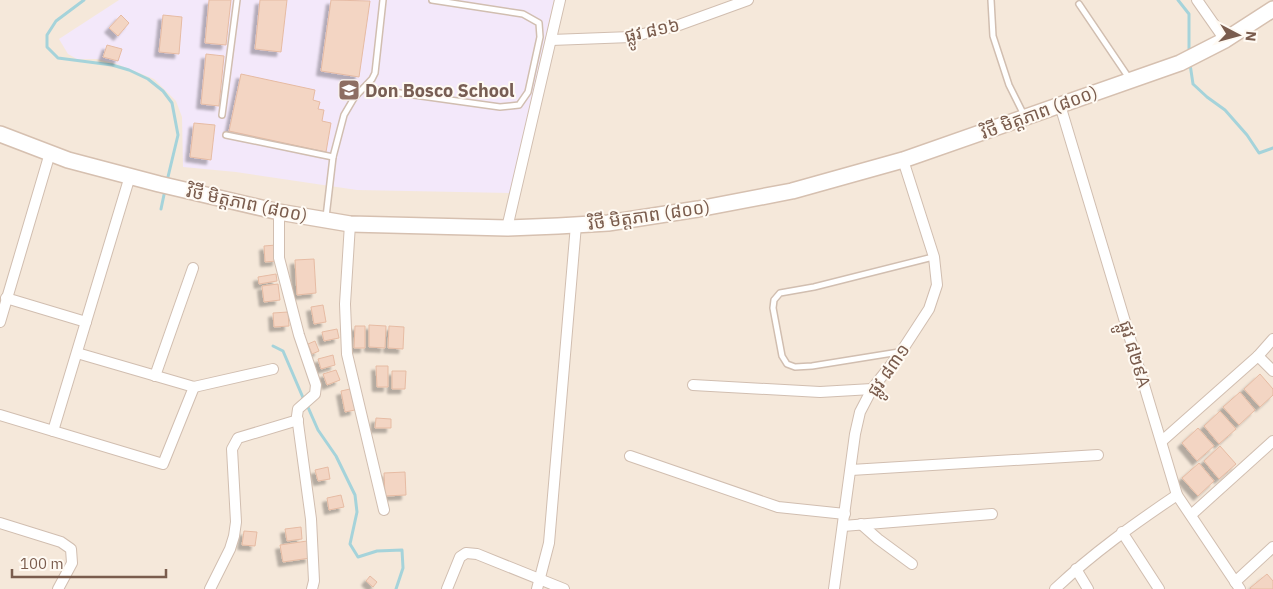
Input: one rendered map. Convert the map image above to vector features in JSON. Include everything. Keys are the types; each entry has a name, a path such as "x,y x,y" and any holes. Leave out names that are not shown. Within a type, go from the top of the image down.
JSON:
{"main road":[{"name":"វិថី មិត្តភាព (៨០០)","path":"0,134 68,160 159,184 280,212 350,224 507,228 608,223 792,191 903,160 1180,62 1225,40 1273,9"}],"street":[{"path":"507,228 560,0"},
{"name":"ផ្លូវ ៨១៦","path":"552,40 631,37 679,25 748,0"},
{"path":"1197,0 1225,40"},
{"name":"ផ្លូវ ៨២៩A","path":"1060,105 1177,495 1238,586"},
{"path":"0,322 50,153"},
{"name":"ផ្លូវ ៨៣១","path":"834,589 855,434 860,412 872,389 901,352 930,308 937,285 934,257 903,160"},
{"path":"53,431 130,176"},
{"path":"280,212 279,258 299,335 316,385 315,394 298,409 311,519 314,581 312,588"},
{"path":"350,224 345,304 347,354 384,510"},
{"path":"539,585 549,543 576,225"},
{"path":"155,376 192,268"},
{"path":"6,298 86,322"},
{"path":"1162,442 1258,356 1273,339"},
{"path":"77,353 194,387 273,369"},
{"path":"1258,356 1273,371"},
{"path":"694,385 820,392 872,389"},
{"path":"0,415 163,464 194,387"},
{"path":"210,589 230,550 234,536 236,522 232,449 238,438 298,420"},
{"path":"1191,515 1273,441"},
{"path":"850,470 1098,455"},
{"path":"630,456 778,507 845,514"},
{"path":"1055,589 1076,569 1122,532 1177,495"},
{"path":"843,526 992,514"},
{"path":"0,523 61,542 71,549 72,563 58,589"},
{"path":"861,524 912,564"},
{"path":"1122,532 1159,589"},
{"path":"1238,586 1273,547"},
{"path":"447,589 460,557 466,553 477,554 539,585 564,589"},
{"path":"1076,569 1088,589"}],"lane":[{"path":"222,114 238,0"},
{"path":"326,220 333,157 347,108 375,73 383,0"},
{"path":"364,88 500,106 519,105 528,92 540,37 539,23 523,14 432,0"},
{"path":"991,0 993,36 1008,85 1026,118"},
{"path":"1079,4 1130,80"},
{"path":"226,135 333,157"},
{"path":"901,352 812,366 796,367 787,364 782,356 774,300 780,293 814,287 934,257"}],"shaded area":[{"path":"0,0 1273,0 1273,589 0,589"},
{"name":"Don Bosco School","path":"119,0 554,0 510,193 357,190 236,172 183,167 182,117 176,101 154,79 117,64 97,59 77,59 68,54 59,39"}],"building":[{"path":"209,0 231,0 226,45 205,43"},
{"path":"260,0 287,0 281,52 255,49"},
{"path":"331,0 370,1 359,77 321,71"},
{"path":"121,15 129,23 118,36 109,28"},
{"path":"163,15 182,17 179,54 159,52"},
{"path":"107,45 122,49 118,61 103,57"},
{"path":"206,54 224,56 219,106 201,104"},
{"path":"241,74 315,90 313,100 320,102 318,109 324,110 322,121 331,123 326,152 229,131"},
{"path":"194,123 215,125 211,160 190,157"},
{"path":"276,245 277,261 265,262 264,246"},
{"path":"314,259 316,293 297,295 295,260"},
{"path":"276,274 277,281 259,284 258,277"},
{"path":"278,284 280,300 264,302 262,286"},
{"path":"323,305 326,322 314,324 311,307"},
{"path":"288,312 289,326 274,327 273,313"},
{"path":"369,325 386,326 385,348 369,347"},
{"path":"355,326 365,326 365,348 354,348"},
{"path":"389,326 404,327 403,349 388,348"},
{"path":"337,329 339,338 324,341 322,332"},
{"path":"315,341 319,351 312,354 308,344"},
{"path":"333,355 335,365 321,369 318,359"},
{"path":"376,366 388,366 388,387 377,387"},
{"path":"336,370 340,380 327,385 323,374"},
{"path":"392,371 406,371 405,389 392,389"},
{"path":"1260,374 1273,389 1273,395 1260,407 1244,389"},
{"path":"350,389 355,410 345,412 341,391"},
{"path":"1240,392 1255,410 1239,425 1223,407"},
{"path":"1220,411 1236,429 1219,444 1204,426"},
{"path":"376,418 391,419 391,428 375,428"},
{"path":"1198,428 1214,446 1197,461 1182,443"},
{"path":"1220,446 1236,464 1219,479 1204,461"},
{"path":"1199,463 1214,481 1198,496 1182,478"},
{"path":"328,467 330,479 318,481 315,470"},
{"path":"405,472 406,495 385,496 384,473"},
{"path":"341,495 344,507 329,510 327,498"},
{"path":"301,527 302,539 287,541 285,529"},
{"path":"244,531 257,532 255,546 242,545"},
{"path":"307,541 310,558 283,562 280,545"},
{"path":"1267,574 1273,581 1273,589 1250,588"},
{"path":"370,576 377,582 373,587 366,581"}],"waterway":[{"path":"84,0 56,21 47,35 47,47 58,58 112,65 129,70 148,79 163,91 172,103 178,135 167,181"},
{"path":"1178,0 1189,14 1189,53"},
{"path":"1190,64 1193,84 1225,110 1247,135 1259,153 1273,148"},
{"path":"161,209 165,190"},
{"path":"273,346 283,351 304,400"},
{"path":"307,405 318,430 336,456 355,495 357,512 350,544 358,557 377,551 402,550 403,568 396,589"}],"place":[{"name":"Don Bosco School","path":"349,90"}]}
